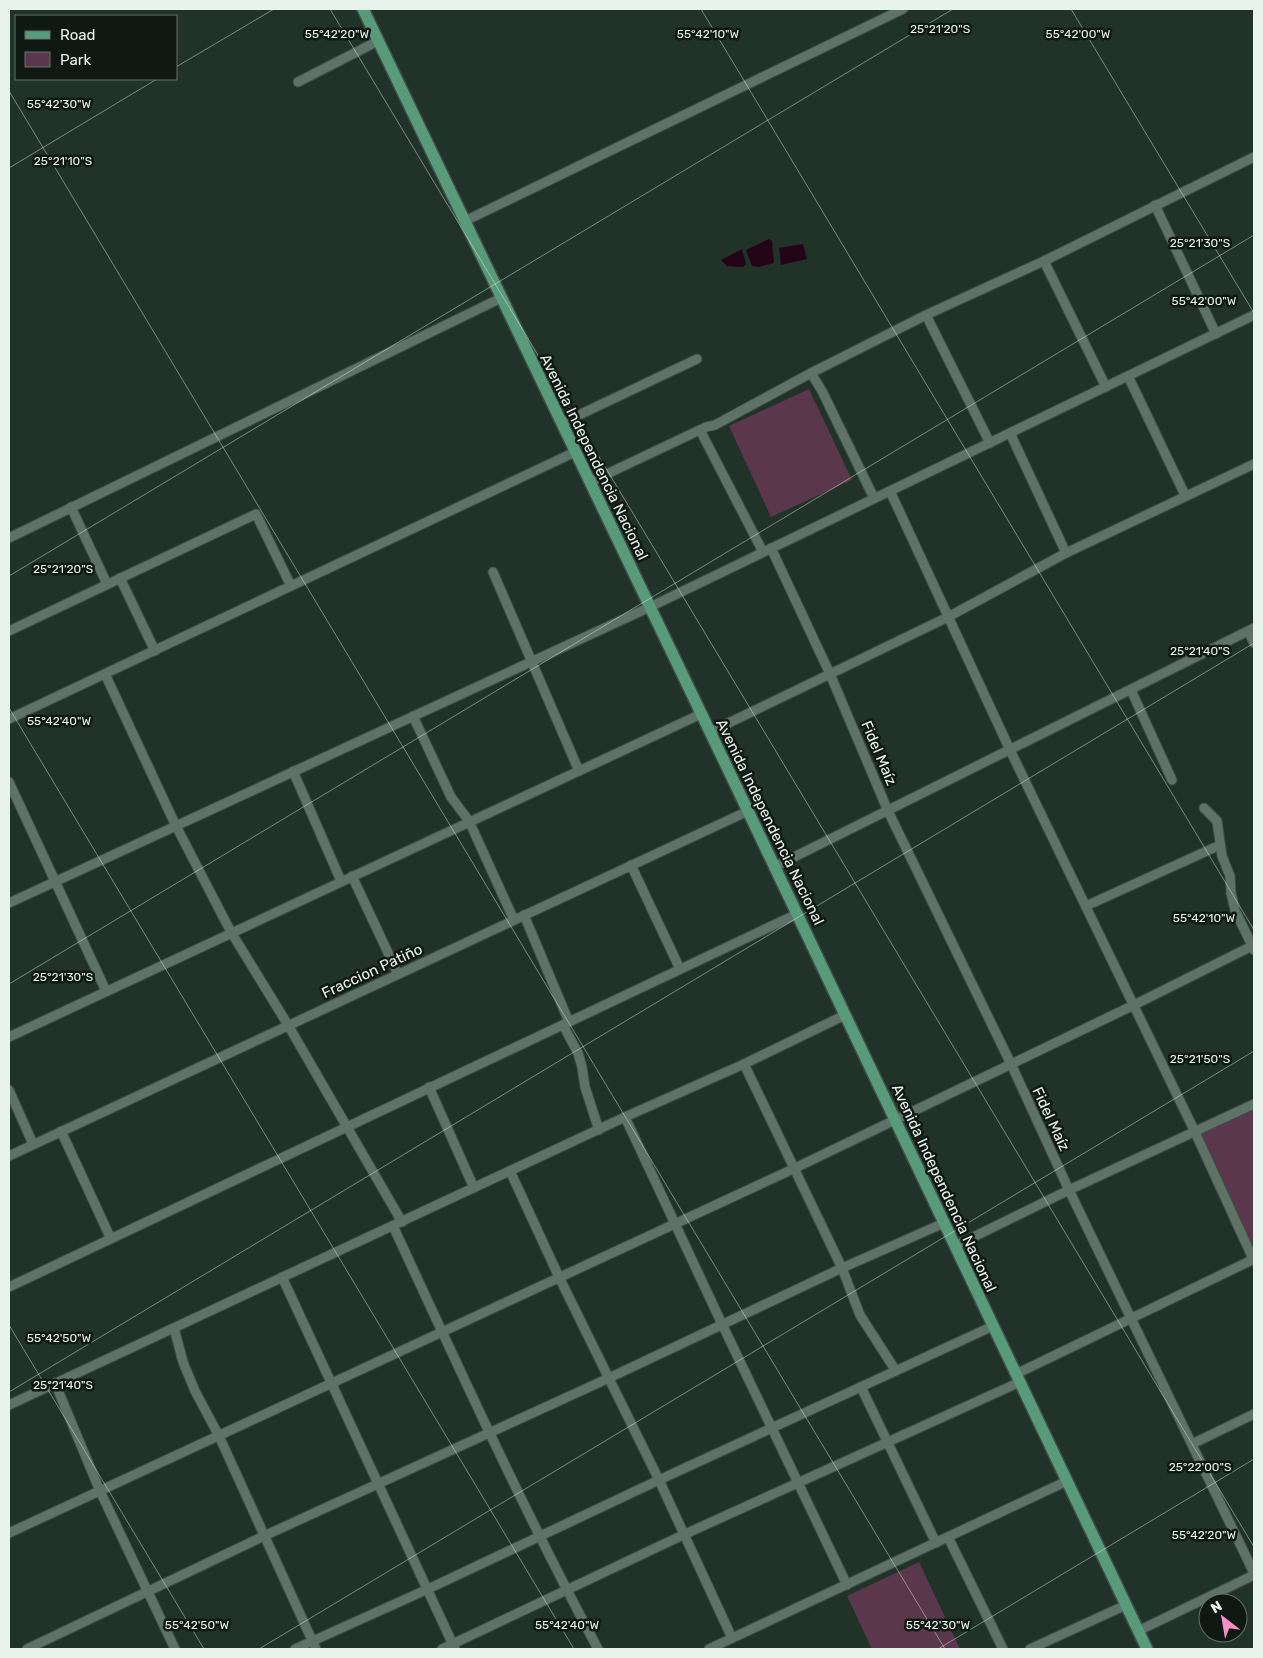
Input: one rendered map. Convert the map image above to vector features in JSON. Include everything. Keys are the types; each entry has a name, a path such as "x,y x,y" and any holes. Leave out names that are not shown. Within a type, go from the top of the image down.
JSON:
{"main road":[{"name":"Avenida Independencia Nacional","path":"363,9 1147,1649"}],"street":[{"path":"465,221 903,9"},
{"path":"298,82 378,41"},
{"path":"590,482 700,430 715,425 811,373 926,315 1044,261 1254,157"},
{"path":"1155,205 1216,334"},
{"path":"1044,261 1106,387"},
{"path":"9,538 501,298"},
{"path":"926,315 990,442"},
{"path":"9,903 650,607 1252,316 1254,327"},
{"path":"562,423 697,360"},
{"path":"811,373 822,390 874,498"},
{"path":"1128,376 1185,495"},
{"name":"Fidel Maíz","path":"700,430 767,550 830,674 888,811 1011,1064 1068,1190 1254,1574"},
{"path":"1010,433 1066,553"},
{"path":"9,720 575,452"},
{"path":"710,732 948,617 1066,553 1185,495 1254,464"},
{"path":"442,1649 453,1647 566,1591 888,1442 1018,1378 1131,1318 1254,1260 1195,1132 1010,750 890,491"},
{"path":"71,508 107,584"},
{"path":"9,631 256,514 291,586"},
{"path":"493,572 579,771"},
{"path":"120,578 155,651"},
{"path":"774,867 1251,629 1254,643"},
{"path":"105,674 176,826 231,932 288,1025 402,1222"},
{"path":"1131,690 1172,780"},
{"path":"9,1037 701,714"},
{"path":"413,716 451,797 470,821 514,920"},
{"path":"293,771 341,881"},
{"path":"9,782 106,991"},
{"path":"9,1533 674,1222 793,1169 1254,947 1235,910 1230,876 1222,856 1217,821 1204,808"},
{"name":"Fraccion Patiño","path":"9,1156 748,811"},
{"path":"1086,906 1220,845"},
{"path":"631,865 680,969"},
{"path":"352,876 398,974"},
{"path":"9,1287 797,914"},
{"path":"524,915 578,1053 585,1087 599,1130"},
{"path":"9,1405 625,1117 744,1064 845,1015"},
{"path":"744,1064 842,1268 860,1315 896,1371"},
{"path":"430,1087 474,1188"},
{"path":"9,1090 33,1144"},
{"path":"955,1246 1068,1190 1254,1104"},
{"path":"625,1117 847,1584"},
{"path":"61,1131 111,1238"},
{"path":"510,1171 559,1277 659,1480 683,1536 732,1638"},
{"path":"29,1649 264,1536 609,1378 842,1268 944,1223"},
{"path":"393,1226 566,1591 598,1649"},
{"path":"282,1277 428,1589 453,1647"},
{"path":"295,1649 314,1645 659,1480 993,1326"},
{"path":"174,1328 183,1362 195,1391 219,1436 314,1645"},
{"path":"55,1384 100,1491 175,1649"},
{"path":"861,1387 936,1543"},
{"path":"1192,1444 1254,1414"},
{"path":"709,1649 1067,1481"},
{"path":"948,1537 1002,1649"},
{"path":"1138,1632 1254,1574"},
{"path":"1030,1649 1126,1606"}],"green space":[{"path":"809,389 852,480 771,517 729,426"},
{"path":"1254,1109 1254,1255 1199,1134"},
{"path":"919,1562 960,1649 872,1649 847,1596"}],"shaded area":[{"path":"769,239 772,241 774,263 759,267 752,266 746,250"},
{"path":"803,244 807,259 781,265 779,248"},
{"path":"742,249 746,264 743,267 727,266 721,260"}]}
